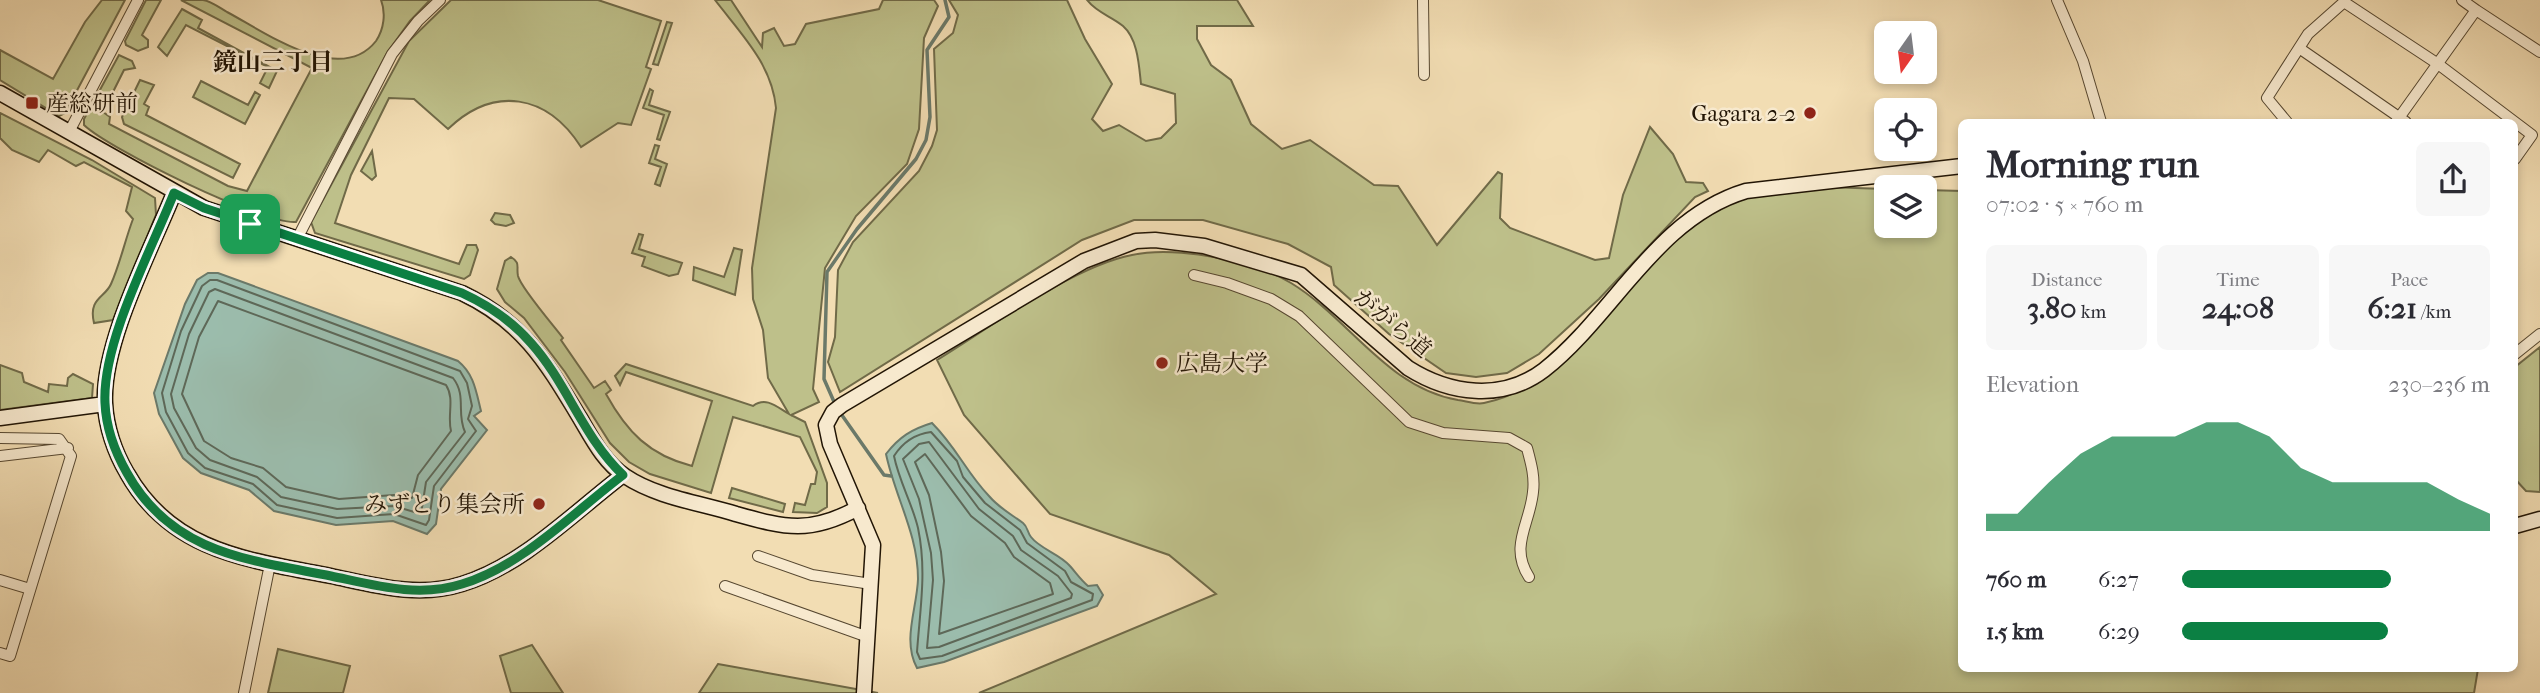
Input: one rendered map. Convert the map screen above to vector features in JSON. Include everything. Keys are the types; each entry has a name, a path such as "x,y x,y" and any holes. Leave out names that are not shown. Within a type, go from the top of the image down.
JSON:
{"street":[{"path":"69,132 138,0"},
{"path":"297,239 392,54 418,20 440,0"},
{"path":"1423,0 1424,75"},
{"path":"2057,0 2083,61 2100,119"},
{"path":"2462,0 2540,52"},
{"path":"2284,119 2267,98 2308,34 2344,2 2438,64 2511,119"},
{"path":"2402,119 2476,10"},
{"path":"2299,48 2398,119"},
{"path":"0,93 204,208 462,293 486,304 533,344 602,455 623,475 651,489 784,526 811,528 834,521 858,508 873,545 864,693"},
{"path":"2518,124 2532,135 2518,155"},
{"name":"ががら道","path":"858,508 830,444 826,425 838,408 1084,261 1125,245 1155,240 1204,246 1287,269 1301,275 1424,378 1443,387 1462,391 1500,389 1543,371 1663,243 1695,215 1728,197 1746,191 1958,166"},
{"path":"174,193 116,337 107,373 105,404 117,456 136,490 163,520 208,547 270,564 406,590 460,585 488,574 518,556 623,475"},
{"path":"1194,275 1227,282 1271,299 1299,316 1409,422 1443,433 1494,434 1519,441 1527,448 1534,478 1533,494 1520,536 1519,551 1522,566 1529,577"},
{"path":"2518,352 2540,334"},
{"path":"0,418 105,404"},
{"path":"0,438 60,439 71,456 10,656 0,653"},
{"path":"0,456 68,448"},
{"path":"2518,522 2540,519"},
{"path":"758,556 812,575 872,584"},
{"path":"244,693 270,564"},
{"path":"0,580 30,589"},
{"path":"725,586 868,637"}],"green space":[{"path":"102,0 125,0 65,113 59,116 0,80 0,50 53,79 85,22"},
{"path":"146,0 161,0 142,35 148,40 148,47 138,51 126,45 125,41"},
{"path":"181,0 209,2 302,51 343,59 361,54 376,41 383,21 381,0 430,0 410,21 387,53 296,222 278,220 252,211 187,184 123,151 84,125 84,119 119,55 132,61 135,68 124,70 103,112 110,117 109,124 228,186 247,191 312,68"},
{"path":"451,0 598,0 661,21 646,67 651,69 631,125 618,123 581,147 567,129 536,106 501,101 483,106 448,129 414,99 389,98 351,175 335,223 459,264 467,245 476,245 478,250 470,275 464,279 315,233 311,222 409,41"},
{"path":"715,0 731,0 762,47 763,33 774,28 784,46 795,44 806,24 879,9 883,0 934,0 938,6 924,38 919,129 907,164 856,216 825,268 813,389 819,402 791,415 805,422 827,483 827,507 817,513 793,512 795,503 805,505 811,484 815,484 817,472 800,437 733,417 711,493 650,474 629,462 610,443 565,372 524,318 505,302 497,289 505,261 511,257 517,263 520,282 563,338 561,340 594,388 605,381 611,390 606,394 631,431 651,448 677,461 692,466 712,401 626,372 620,385 615,376 626,364 753,406 767,402 789,414 768,378 763,330 753,299 752,268 776,108 762,63"},
{"path":"949,0 1067,0 1085,39 1112,84 1092,119 1103,131 1119,125 1146,141 1161,138 1176,123 1175,94 1141,84 1137,53 1128,31 1087,0 1237,0 1253,26 1197,26 1197,39 1211,65 1231,80 1251,124 1282,149 1310,140 1374,185 1398,186 1437,245 1498,172 1502,174 1500,218 1510,228 1595,260 1609,258 1623,195 1650,127 1673,154 1686,182 1703,183 1708,191 1695,197 1599,299 1539,354 1507,373 1476,377 1446,373 1389,334 1334,285 1331,267 1288,244 1203,220 1134,220 1082,240 840,392 828,362 835,337 838,270 853,242 919,171 932,146 937,130 934,49 953,33 958,15"},
{"path":"182,9 202,20 198,28 277,71 269,88 260,83 268,67 186,25 167,56 158,47"},
{"path":"667,22 672,23 658,65 653,64"},
{"path":"140,80 154,85 144,104 149,107 146,115 240,164 233,178 124,124 122,117"},
{"path":"201,81 248,105 255,92 260,95 245,124 193,97"},
{"path":"650,89 653,91 649,105 670,112 660,140 657,139 664,115 643,108"},
{"path":"0,113 92,160 155,198 156,215 113,320 94,323 93,308 111,284 133,219 126,211 132,187 84,162 76,166 48,150 39,162 12,150 0,138"},
{"path":"655,145 659,146 655,159 667,164 660,186 655,184 661,167 649,163"},
{"path":"372,151 376,176 372,180 361,171"},
{"name":"広島大学","path":"1764,185 1874,189 1874,238 1937,238 1937,190 1958,191 1958,672 2478,672 2474,693 979,693 1216,594 1169,555 1050,514 964,415 937,360 1032,300 1084,272 1132,255 1170,252 1214,257 1275,275 1312,298 1389,367 1410,382 1433,393 1471,403 1484,403 1517,392 1546,373 1595,321 1664,235 1698,206 1716,198"},
{"path":"495,213 510,215 514,223 506,226 495,224 491,220"},
{"path":"639,234 643,235 639,249 682,263 678,274 669,276 642,266 645,257 632,253"},
{"path":"734,248 742,250 735,295 693,280 694,267 724,277"},
{"path":"2540,347 2540,492 2526,491 2518,482 2518,365"},
{"path":"0,365 22,373 24,382 48,392 49,384 67,386 68,378 73,374 93,384 92,398 0,410"},
{"path":"732,488 785,504 783,512 729,498"},
{"path":"532,645 563,693 511,693 500,656"},
{"path":"278,649 350,666 343,693 268,693"},
{"path":"718,664 878,693 699,693"}],"water":[{"path":"208,273 218,273 458,361 468,371 481,411 474,416 487,430 441,489 436,524 427,534 393,521 336,525 274,511 249,490 201,473 183,458 159,414 154,393 185,304 197,280"},
{"path":"932,423 993,500 1023,523 1035,541 1066,562 1088,586 1097,585 1103,595 1097,606 944,662 917,668 910,635 917,590 917,562 886,454 906,434"}],"waterway":[{"path":"835,404 824,379 827,272 857,229 916,159 926,140 930,117 927,50 949,17 945,0"},
{"path":"839,411 884,475 891,476"}],"place":[{"name":"産総研前","path":"32,103"},
{"name":"Gagara 2-2","path":"1810,113"},
{"name":"広島大学","path":"1162,363"},
{"name":"みずとり集会所","path":"539,504"}],"district":[{"name":"鏡山三丁目","path":"273,62"}],"route":[{"path":"174,193 204,208 250,224 462,293 486,304 533,344 602,455 623,475 518,556 488,574 460,585 425,590 385,587 229,555 177,530 163,520 136,490 117,456 105,404 107,373 116,337 174,193"}]}
